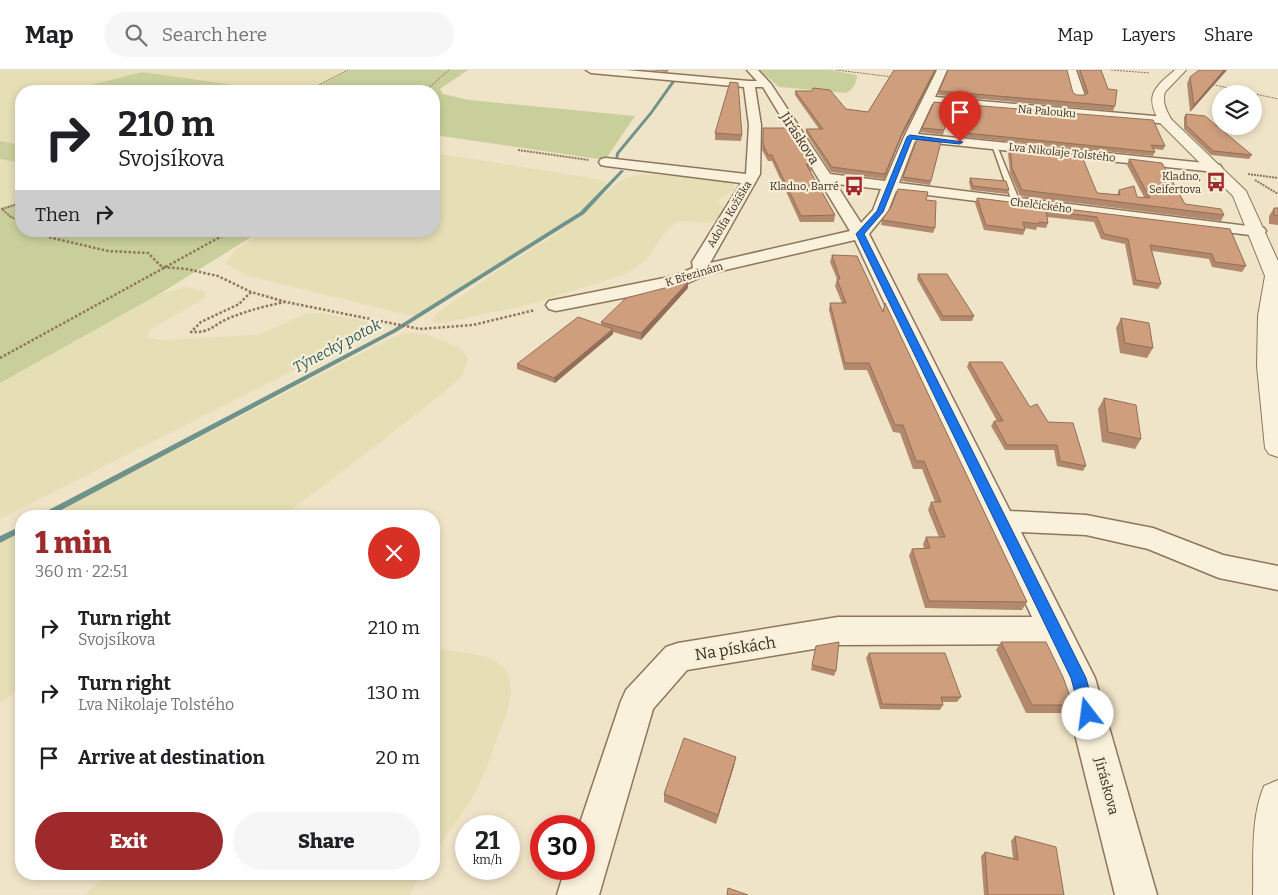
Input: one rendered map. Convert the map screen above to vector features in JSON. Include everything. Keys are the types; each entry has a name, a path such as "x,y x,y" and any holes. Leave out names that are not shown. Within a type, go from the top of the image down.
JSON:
{"street":[{"path":"591,70 756,80"},
{"path":"1070,70 1080,96"},
{"path":"1181,70 1161,87 1157,98 1157,108 1166,122 1240,194 1258,231 1276,276 1268,316 1268,366 1278,448"},
{"path":"860,234 880,212 910,137 940,76"},
{"name":"Jiráskova","path":"756,80 825,178 860,234 1078,678 1136,895"},
{"name":"Adolfa Kožíška","path":"702,270 701,262 753,174 756,80"},
{"name":"Na Palouku","path":"928,100 1166,122"},
{"name":"Lva Nikolaje Tolstého","path":"910,137 1215,168"},
{"path":"606,162 749,180"},
{"name":"Chelčického","path":"825,178 1258,231"},
{"name":"K Březinám","path":"556,305 679,281 702,270 860,234"},
{"path":"1001,521 1086,526 1153,539 1219,566 1278,578"},
{"name":"Na pískách","path":"578,895 638,701 678,657 838,631 1055,630"},
{"path":"1275,895 1275,820 1278,800"}],"lane":[{"path":"994,146 1016,202"}],"path":[{"path":"319,85 348,70"},
{"path":"433,85 449,70"},
{"path":"836,70 940,76"},
{"path":"518,150 606,162"},
{"path":"15,205 2,209 15,219"},
{"path":"48,237 108,251 148,253 162,267 187,269 218,276 250,292 286,302 420,329 473,325 556,305"},
{"path":"0,358 220,237"},
{"path":"250,292 239,304 201,322 191,332 206,333 226,320 262,307 286,302"}],"shaded area":[{"path":"0,70 348,70 320,85 235,85 142,72 91,85 15,85 15,144 0,141"},
{"path":"440,154 597,179 608,184 599,195 581,210 513,258 425,311 412,316 246,275 227,264 234,251 256,237 440,237"},
{"path":"0,159 15,162 15,204 0,208"},
{"path":"644,174 695,176 723,180 734,185 735,189 717,201 725,209 720,219 709,223 682,221 675,223 663,235 648,258 628,273 528,305 443,323 431,321 437,313 500,269 555,235 620,181"},
{"path":"184,287 203,291 205,294 205,298 151,329 147,337 160,340 257,335 306,314 319,313 361,320 370,324 364,332 314,360 0,519 0,383 152,297"},
{"path":"403,333 426,334 460,348 468,360 462,375 449,388 291,510 61,510"},
{"path":"15,534 15,692 0,703 0,542"},
{"path":"440,649 484,656 497,662 506,670 510,681 511,695 506,715 484,774 471,800 461,815 455,815 455,823 440,845"},
{"path":"101,880 418,880 409,895 85,895"}],"green space":[{"path":"349,70 468,70 440,89 440,85 320,85"},
{"path":"760,70 830,70 857,75 851,90 846,93 779,87"},
{"path":"142,72 235,85 91,85"},
{"path":"440,89 443,94 469,100 635,116 605,160 440,136"},
{"path":"0,141 15,144 15,162 0,159"},
{"path":"15,204 15,237 251,237 161,293 0,383 0,208"}],"building":[{"path":"894,70 935,70 903,131 885,174 832,167 806,129 823,129 795,91 812,91 813,88 830,90 846,109 868,112"},
{"path":"948,70 1067,70 1073,93 1085,95 1088,93 1080,70 1101,70 1108,89 1117,90 1115,106 939,91"},
{"path":"1199,70 1224,70 1194,105 1190,77"},
{"path":"730,82 738,83 742,135 715,133"},
{"path":"934,102 1153,120 1165,146 1151,145 1155,152 955,132 949,111 944,130 922,128"},
{"path":"1186,114 1205,116 1212,122 1212,135 1228,135 1252,155 1213,151 1186,125"},
{"path":"763,128 790,128 813,166 806,164 835,215 801,216 772,155 768,155 763,144"},
{"path":"917,139 941,142 931,181 903,177"},
{"path":"1010,147 1081,154 1097,193 1120,195 1119,190 1134,186 1137,197 1150,198 1129,159 1162,163 1185,204 1221,209 1224,215 1022,190 1012,168"},
{"path":"970,178 1006,181 1009,190 973,186"},
{"path":"898,189 928,192 926,200 936,201 935,228 882,220 891,207"},
{"path":"977,198 1230,229 1246,266 1215,262 1212,254 1150,245 1161,284 1136,280 1128,239 1104,234 1097,217 1046,211 1048,223 1023,222 1025,230 986,225"},
{"path":"1274,208 1278,208 1278,216 1274,215"},
{"path":"832,255 857,256 883,312 885,303 1027,602 929,601 912,549 930,548 926,537 945,537 931,502 941,502 924,461 916,461 903,425 895,425 869,363 845,363 830,303 846,303 837,279 840,279"},
{"path":"918,274 947,274 974,316 943,316"},
{"path":"688,282 641,333 601,322 626,298"},
{"path":"578,317 613,329 554,378 517,364"},
{"path":"1121,318 1149,323 1153,348 1125,343"},
{"path":"969,362 1002,362 1030,407 1037,404 1048,422 1073,423 1086,466 1060,461 1057,445 1007,445 994,421 1003,421"},
{"path":"1104,398 1136,405 1141,439 1108,432"},
{"path":"839,642 836,671 812,665 816,646"},
{"path":"1001,642 1046,642 1063,677 1073,705 1032,705"},
{"path":"869,653 945,653 961,697 941,697 943,705 882,704"},
{"path":"684,738 736,757 718,815 664,794"},
{"path":"1015,836 1056,847 1064,895 988,895 985,852 1018,860"},
{"path":"728,888 748,895 727,895"}],"waterway":[{"name":"Týnecký potok","path":"616,163 617,154 651,113 675,79"},
{"name":"Týnecký potok","path":"55,510 394,331 582,213 622,171"},
{"name":"Týnecký potok","path":"0,540 15,532"}],"place":[{"name":"Kladno, Seifertova","path":"1216,182"},
{"name":"Kladno, Barré","path":"854,186"}],"route":[{"path":"960,142 910,137 880,212 860,234 1078,678 1088,714"}]}
